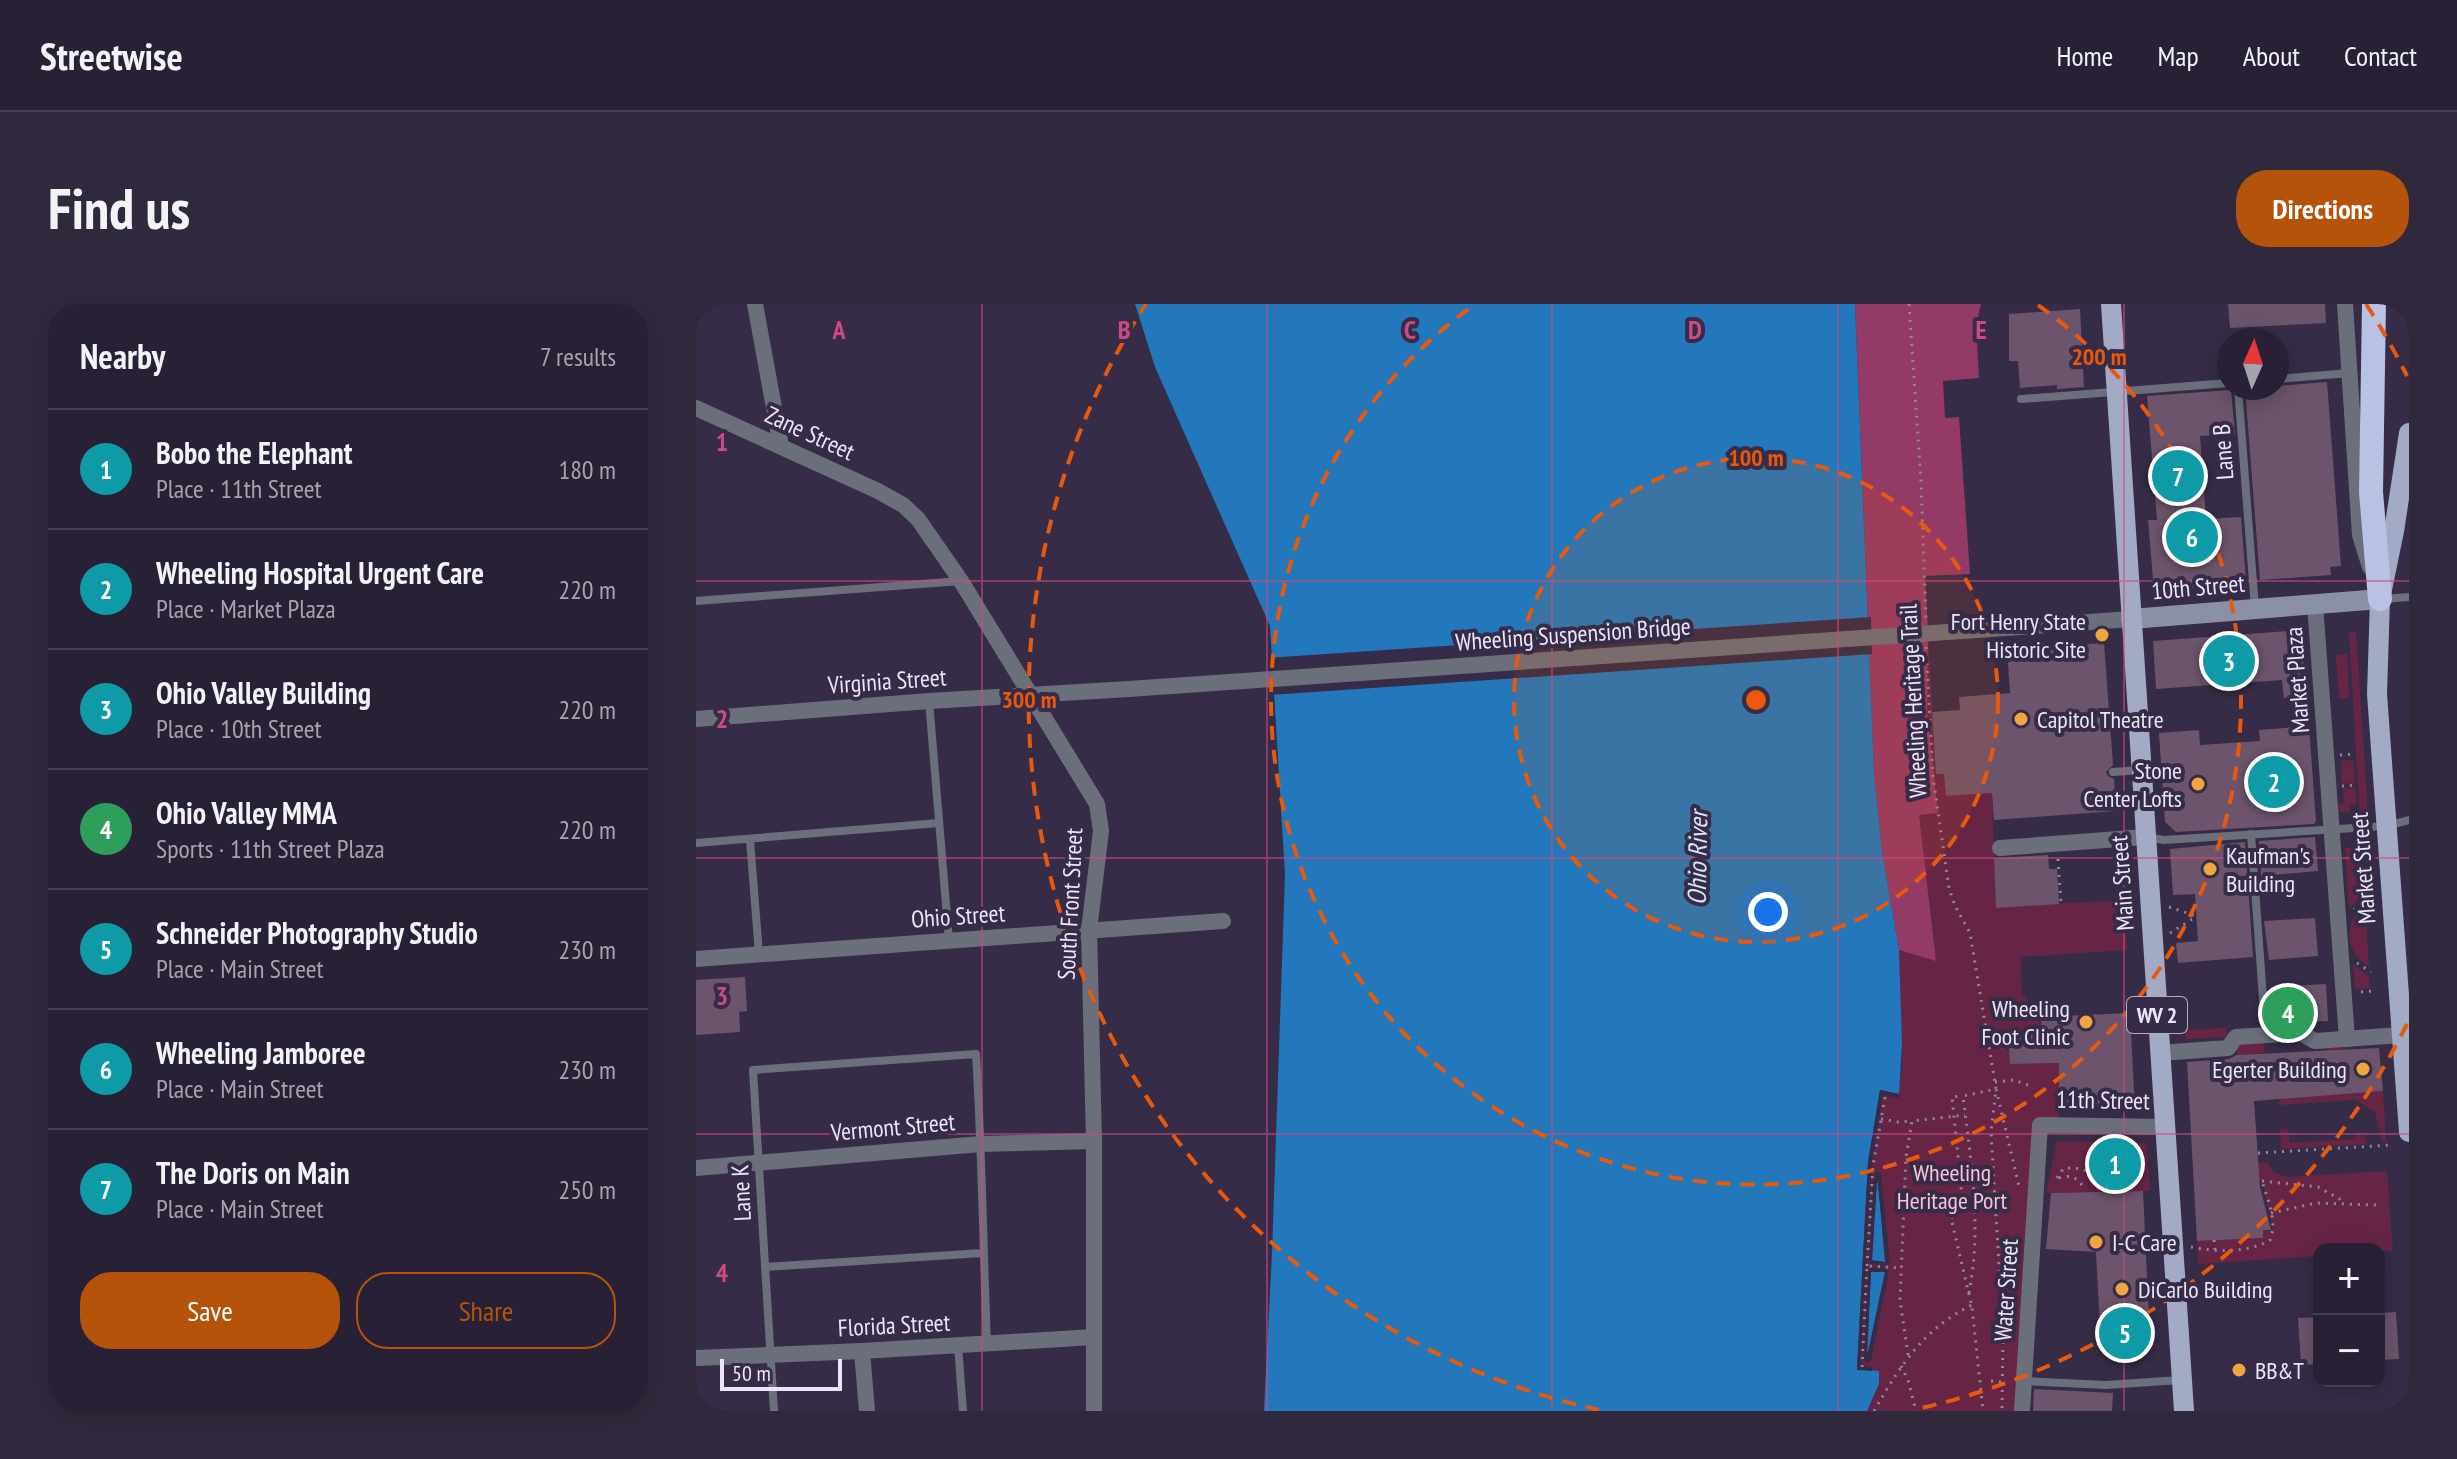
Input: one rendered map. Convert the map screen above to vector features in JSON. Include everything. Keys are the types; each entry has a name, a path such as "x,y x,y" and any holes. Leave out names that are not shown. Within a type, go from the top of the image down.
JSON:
{"highway":[{"path":"2374,304 2371,492 2380,599"}],"main road":[{"name":"Main Street","path":"2111,304 2184,1411"},
{"name":"Market Street","path":"2409,433 2380,599 2377,694 2409,1132"},
{"name":"10th Street","path":"2131,619 2380,599"}],"street":[{"path":"755,304 781,446"},
{"name":"Market Street","path":"2345,304 2360,535 2380,599"},
{"name":"Zane Street","path":"696,408 903,505"},
{"name":"South Front Street","path":"903,505 918,519 961,581 1097,804 1101,831 1089,930 1094,1141 1094,1411"},
{"name":"Market Plaza","path":"2315,604 2347,1039"},
{"name":"10th Street","path":"2020,627 2131,619"},
{"name":"Wheeling Suspension Bridge","path":"1129,689 2020,627"},
{"name":"Virginia Street","path":"696,719 1129,689"},
{"path":"2000,848 2145,837"},
{"name":"Ohio Street","path":"696,959 1223,921"},
{"path":"2160,1053 2228,1048 2236,1037 2301,1033 2315,1041 2401,1035"},
{"name":"11th Street","path":"2040,1125 2165,1127"},
{"name":"Water Street","path":"2022,1411 2040,1125"},
{"name":"Vermont Street","path":"696,1168 981,1144 1094,1141"},
{"name":"Florida Street","path":"696,1358 1094,1337"},
{"path":"862,1351 867,1411"}],"lane":[{"path":"2289,378 2349,373"},
{"path":"2021,399 2217,384"},
{"name":"Lane B","path":"2239,400 2255,609"},
{"path":"696,601 961,581"},
{"path":"2380,599 2409,597"},
{"path":"929,701 949,941"},
{"path":"2113,772 2141,770"},
{"path":"2145,837 2164,840 2386,826 2409,820"},
{"path":"696,843 939,823"},
{"path":"2251,834 2265,1025"},
{"path":"750,840 759,954"},
{"name":"Lane K","path":"774,1411 753,1070 976,1054 981,1144"},
{"path":"981,1144 987,1344"},
{"path":"765,1267 983,1253"},
{"path":"958,1346 963,1411"},
{"path":"2024,1381 2106,1385 2181,1380"}],"path":[{"name":"Wheeling Heritage Trail","path":"1909,304 1921,481 1927,712 1933,777 1949,888 1970,933 1996,1089 2020,1192"},
{"path":"2058,851 2061,904"},
{"path":"2169,907 2197,916 2170,933"},
{"path":"1995,1082 2014,1080 2033,1087"},
{"name":"Wheeling Heritage Trail","path":"1996,1089 1991,1132 2003,1333 2002,1411"},
{"path":"1951,1218 1961,1204 1952,1097 1996,1089"},
{"path":"1963,1096 1973,1178 1976,1238 1969,1293"},
{"path":"1862,1367 1873,1166 1885,1097"},
{"path":"1881,1119 1898,1122 1965,1115"},
{"path":"1908,1355 1901,1318 1906,1157 1912,1121"},
{"path":"2258,1153 2392,1145"},
{"path":"2084,1190 2073,1177 2055,1180 2063,1169 2074,1168 2088,1172 2097,1181"},
{"path":"1960,1173 1973,1178"},
{"path":"2191,1247 2215,1251 2251,1247 2270,1240 2273,1229 2271,1213 2261,1180 2318,1187 2345,1202"},
{"path":"2271,1213 2298,1205 2345,1202 2376,1205"},
{"path":"1904,1203 1933,1206 1944,1210 1951,1218 1972,1305 1983,1411"},
{"path":"2214,1240 2215,1251"},
{"path":"1867,1266 1902,1268"},
{"path":"1874,1411 1908,1355 1933,1329 1972,1305"},
{"path":"1901,1366 1915,1399 1916,1411"}],"green space":[{"name":"Wheeling Heritage Port","path":"1928,632 1936,774 1944,774 1946,796 1992,793 1996,907 2124,900 2127,950 2021,957 2022,994 2041,1017 2042,1032 2001,1035 2002,1049 2009,1048 2010,1064 2059,1063 2059,1125 2041,1125 2022,1411 1867,1411 1879,1385 1857,1370 1868,1162 1880,1090 1902,1070 1899,950 1882,851 1874,773 1867,637"},
{"path":"2349,632 2356,632 2368,814 2360,817"},
{"path":"2347,654 2349,698 2339,699 2336,655"},
{"path":"2353,760 2355,783 2342,784 2341,761"},
{"path":"2355,787 2357,804 2350,805 2350,811 2338,812 2337,805 2344,804 2343,788"},
{"path":"2360,847 2364,895 2349,908 2345,848"},
{"path":"2365,905 2369,967 2355,954 2349,937 2353,920"},
{"path":"2353,964 2369,977 2370,988 2355,989"},
{"path":"2226,1028 2227,1037 2185,1039 2185,1030"},
{"path":"2263,1038 2264,1053 2237,1055 2237,1043"},
{"path":"2330,1042 2331,1048 2343,1047 2346,1093 2383,1091 2386,1141 2382,1141 2375,1112 2356,1100 2279,1105 2279,1097 2331,1094 2328,1049 2315,1049 2315,1043"},
{"path":"2288,1129 2290,1143 2354,1139 2358,1133 2365,1137 2367,1144 2281,1149 2280,1130"},
{"path":"2057,1141 2147,1143 2150,1191 2046,1193"},
{"path":"2267,1162 2273,1172 2286,1177 2387,1171 2393,1251 2385,1251 2385,1243 2313,1243 2313,1256 2198,1264 2197,1241 2263,1238 2263,1230 2273,1229 2258,1163"}],"shaded area":[{"path":"1855,304 1981,304 1976,325 1979,378 1943,381 1945,418 1959,417 1970,574 1925,576 1927,712 1938,813 1919,815 1936,961 1899,950 1882,851 1874,773"}],"water":[{"name":"Ohio River","path":"1135,304 1855,304 1874,773 1882,851 1899,950 1902,1044 1899,1094 1880,1090 1868,1162 1857,1369 1879,1371 1879,1384 1867,1411 1264,1411 1285,875 1270,626 1155,367"},
{"path":"1877,1175 1886,1262 1872,1261"},
{"path":"1871,1271 1885,1272 1867,1359"}],"pier":[{"path":"1871,617 1872,654 1270,695 1268,658"},
{"path":"1880,1090 1899,1094 1899,1098 1883,1095 1872,1163 1861,1366 1872,1367 1872,1371 1857,1370 1868,1162"},
{"path":"1877,1171 1881,1174 1890,1261 1886,1266 1871,1265 1868,1261 1873,1175","holes":["1878,1183 1885,1262 1872,1260"]},
{"path":"1871,1267 1886,1268 1889,1272 1871,1360 1867,1363 1863,1359 1867,1271","holes":["1871,1272 1885,1272 1868,1352 1867,1352"]}],"building":[{"path":"2228,304 2325,304 2326,323 2230,328"},
{"path":"2080,309 2084,387 2057,389 2057,385 2020,388 2018,361 2009,361 2009,314"},
{"path":"2327,382 2341,566 2330,567 2331,575 2260,580 2246,400 2289,400 2289,385"},
{"path":"2217,391 2217,400 2232,400 2235,434 2200,436 2206,519 2241,517 2244,584 2154,590 2148,520 2157,520 2147,396"},
{"path":"2301,630 2306,697 2284,698 2282,680 2156,689 2153,641"},
{"path":"2104,643 2113,765 2106,772 2114,779 2116,811 1994,820 1992,793 1946,796 1944,774 1936,774 1932,712 1960,710 1959,697 2010,693 2007,649"},
{"path":"2309,726 2314,824 2176,832 2165,822 2159,733 2199,730 2200,745 2260,741 2259,730"},
{"path":"2315,837 2318,871 2271,875 2273,889 2262,890 2259,841"},
{"path":"2245,842 2253,957 2178,963 2176,943 2198,941 2195,894 2173,895 2170,849"},
{"path":"2048,855 2049,869 2057,869 2059,904 1996,908 1994,858"},
{"path":"2315,918 2318,956 2269,960 2264,921"},
{"path":"745,977 747,1011 739,1012 740,1032 696,1035 696,980"},
{"path":"2326,984 2328,1021 2272,1024 2270,991"},
{"path":"2130,1013 2135,1110 2059,1108 2059,1063 2010,1064 2009,1048 2002,1049 2001,1034 2042,1032 2041,1017"},
{"path":"2379,1048 2383,1091 2254,1101 2260,1187 2271,1230 2263,1230 2263,1238 2197,1241 2187,1062 2229,1059 2237,1055"},
{"path":"2143,1191 2150,1342 2101,1344 2096,1252 2046,1249 2051,1193"},
{"path":"2396,1312 2399,1359 2385,1360 2385,1313"},
{"path":"2313,1317 2313,1364 2301,1365 2298,1318"},
{"path":"2034,1389 2113,1393 2112,1411 2033,1411"}],"place":[{"name":"The Doris on Main","path":"2178,476"},
{"name":"Wheeling Jamboree","path":"2192,537"},
{"name":"Fort Henry State Historic Site","path":"2102,635"},
{"name":"Ohio Valley Building","path":"2229,661"},
{"name":"Capitol Theatre","path":"2021,719"},
{"name":"Wheeling Hospital Urgent Care","path":"2274,782"},
{"name":"Stone Center Lofts","path":"2198,784"},
{"name":"Kaufman's Building","path":"2210,869"},
{"name":"Ohio Valley MMA","path":"2288,1013"},
{"name":"Wheeling Foot Clinic","path":"2086,1022"},
{"name":"Egerter Building","path":"2363,1069"},
{"name":"Bobo the Elephant","path":"2115,1164"},
{"name":"I-C Care","path":"2096,1242"},
{"name":"DiCarlo Building","path":"2122,1289"},
{"name":"Schneider Photography Studio","path":"2125,1333"},
{"name":"BB&T","path":"2239,1370"}]}
